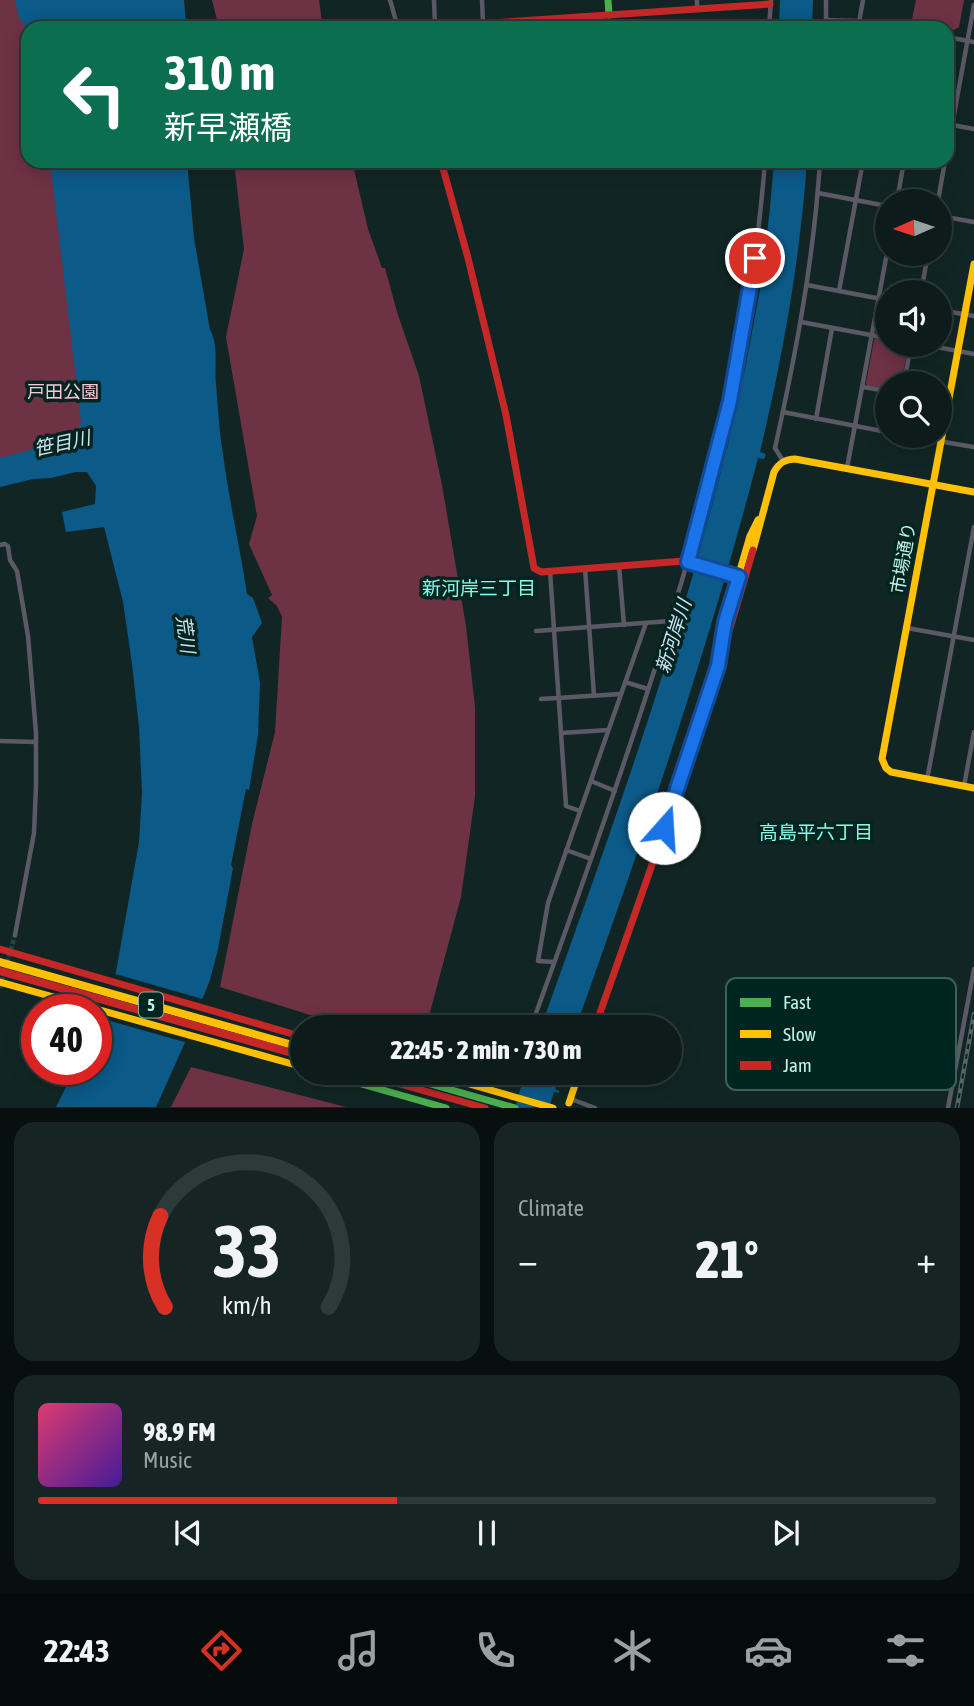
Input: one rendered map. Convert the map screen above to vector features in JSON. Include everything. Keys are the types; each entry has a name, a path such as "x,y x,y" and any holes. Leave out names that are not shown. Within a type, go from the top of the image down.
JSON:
{"main road":[{"path":"608,0 609,15"},
{"path":"515,21 609,15 697,4 771,2"},
{"path":"443,168 506,415 532,566 539,572 688,562 737,576"},
{"name":"市場通り","path":"952,383 974,264"},
{"name":"市場通り","path":"940,448 882,759 891,772 974,788"},
{"path":"599,1015 732,625 774,472 778,466 783,461 795,459 974,492"},
{"path":"718,666 725,622 737,576 750,536 766,503"},
{"path":"0,949 290,1033"},
{"name":"5","path":"0,964 290,1044"},
{"name":"5","path":"0,964 290,1052"},
{"path":"0,982 290,1063"},
{"path":"365,1085 446,1108"},
{"path":"404,1085 485,1108"},
{"path":"434,1085 515,1108"},
{"path":"472,1085 553,1108"},
{"path":"569,1100 575,1085"}],"street":[{"path":"390,0 396,21"},
{"path":"434,0 435,21"},
{"path":"482,0 484,21"},
{"path":"826,0 826,20 859,21 863,0"},
{"path":"770,21 771,2"},
{"path":"954,102 974,5"},
{"path":"954,38 974,42"},
{"path":"954,126 974,129"},
{"path":"535,1015 615,791 688,562 738,362 759,236 764,168"},
{"path":"783,461 775,448 807,285 820,168"},
{"path":"839,291 862,168"},
{"path":"899,189 903,168"},
{"path":"940,189 944,168"},
{"path":"818,193 875,204"},
{"path":"952,218 974,222"},
{"path":"807,285 875,298"},
{"path":"952,312 974,316"},
{"path":"847,468 875,317"},
{"path":"801,322 875,336"},
{"path":"816,419 832,328"},
{"path":"952,350 974,354"},
{"path":"863,387 875,389"},
{"path":"783,412 875,430"},
{"path":"952,443 974,447"},
{"path":"927,779 974,527"},
{"path":"0,545 8,546 10,561 17,571 28,636 36,742 34,833 15,935"},
{"path":"620,566 624,625"},
{"path":"585,568 594,695"},
{"path":"550,571 566,806 580,811"},
{"path":"536,631 670,621"},
{"path":"554,962 538,961 548,903 646,623"},
{"path":"906,628 974,640"},
{"path":"625,682 648,690"},
{"path":"541,699 621,694"},
{"path":"561,733 608,730"},
{"path":"964,786 974,732"},
{"path":"0,741 36,742"},
{"path":"591,781 615,791"},
{"path":"566,850 591,859"},
{"path":"956,1062 974,969"},
{"path":"947,1108 950,1090"},
{"path":"569,1100 595,1108"}],"green space":[{"name":"戸田公園","path":"0,0 95,0 45,21 21,21 21,168 109,168 132,447 0,467"},
{"path":"212,0 319,0 322,21 217,21"},
{"path":"916,0 964,0 959,27 954,30 954,21 912,19"},
{"path":"235,168 354,168 368,229 382,268 385,268 419,376 442,485 466,626 475,707 475,796 461,897 429,1015 310,1015 220,987 252,824 275,732 282,617 277,606 268,598 272,595 249,544 257,516 226,337 244,249"},
{"path":"874,340 875,357 906,357 903,371 875,371 875,387 867,386 866,383"},
{"path":"191,1067 346,1107 171,1107"}],"water":[{"path":"15,0 184,0 186,21 22,21"},
{"path":"780,0 813,0 812,21 779,21"},
{"path":"51,168 188,168 194,238 215,349 220,428 228,489 247,594 253,598 262,623 252,637 260,683 258,735 249,790 246,789 231,865 233,868 218,949 210,980 156,1107 56,1107 67,1085 112,1085 112,994 108,994 116,972 139,842 142,793 139,727 123,602 104,527 66,532 62,512 95,504 96,486 87,472 76,472 0,487 0,458 70,437 78,430 81,422"},
{"path":"773,168 806,168 790,307 760,452 766,454 764,459 758,458 718,602 673,744 580,1015 545,1015 641,741 686,597 726,451 722,450 727,449 761,284 757,282 762,276"},
{"path":"522,1085 556,1085 555,1089 559,1093 554,1092 549,1107 515,1108"}],"pier":[{"path":"112,973 206,1000 188,1043 112,1022 112,994 104,994"}],"tunnel":[{"path":"0,988 15,935"}],"railway":[{"path":"957,1108 974,1014"}],"traffic: fast":[{"path":"608,0 609,15"},
{"path":"365,1085 446,1108"},
{"path":"434,1085 515,1108"}],"traffic: slow":[{"path":"974,264 882,759 891,772 974,788"},
{"path":"753,550 774,472 780,464 788,460 795,459 974,492"},
{"path":"721,647 725,622 750,536 758,520"},
{"path":"0,962 290,1044"},
{"path":"0,982 290,1063"},
{"path":"473,1085 553,1108"},
{"path":"569,1103 575,1085"}],"traffic: jam":[{"path":"521,21 770,4"},
{"path":"443,168 506,415 534,568 541,572 684,561 739,577"},
{"path":"599,1015 698,730 753,550"},
{"path":"0,949 290,1033"},
{"path":"0,971 290,1052"},
{"path":"404,1085 485,1108"}],"district":[{"name":"新河岸三丁目","path":"479,588"},
{"name":"高島平六丁目","path":"816,832"}],"route":[{"path":"664,828 718,666 725,622 739,577 688,562 730,401 755,258"}],"water label":[{"name":"笹目川","path":"62,443"},
{"name":"荒川","path":"186,634"},
{"name":"新河岸川","path":"673,636"}]}
